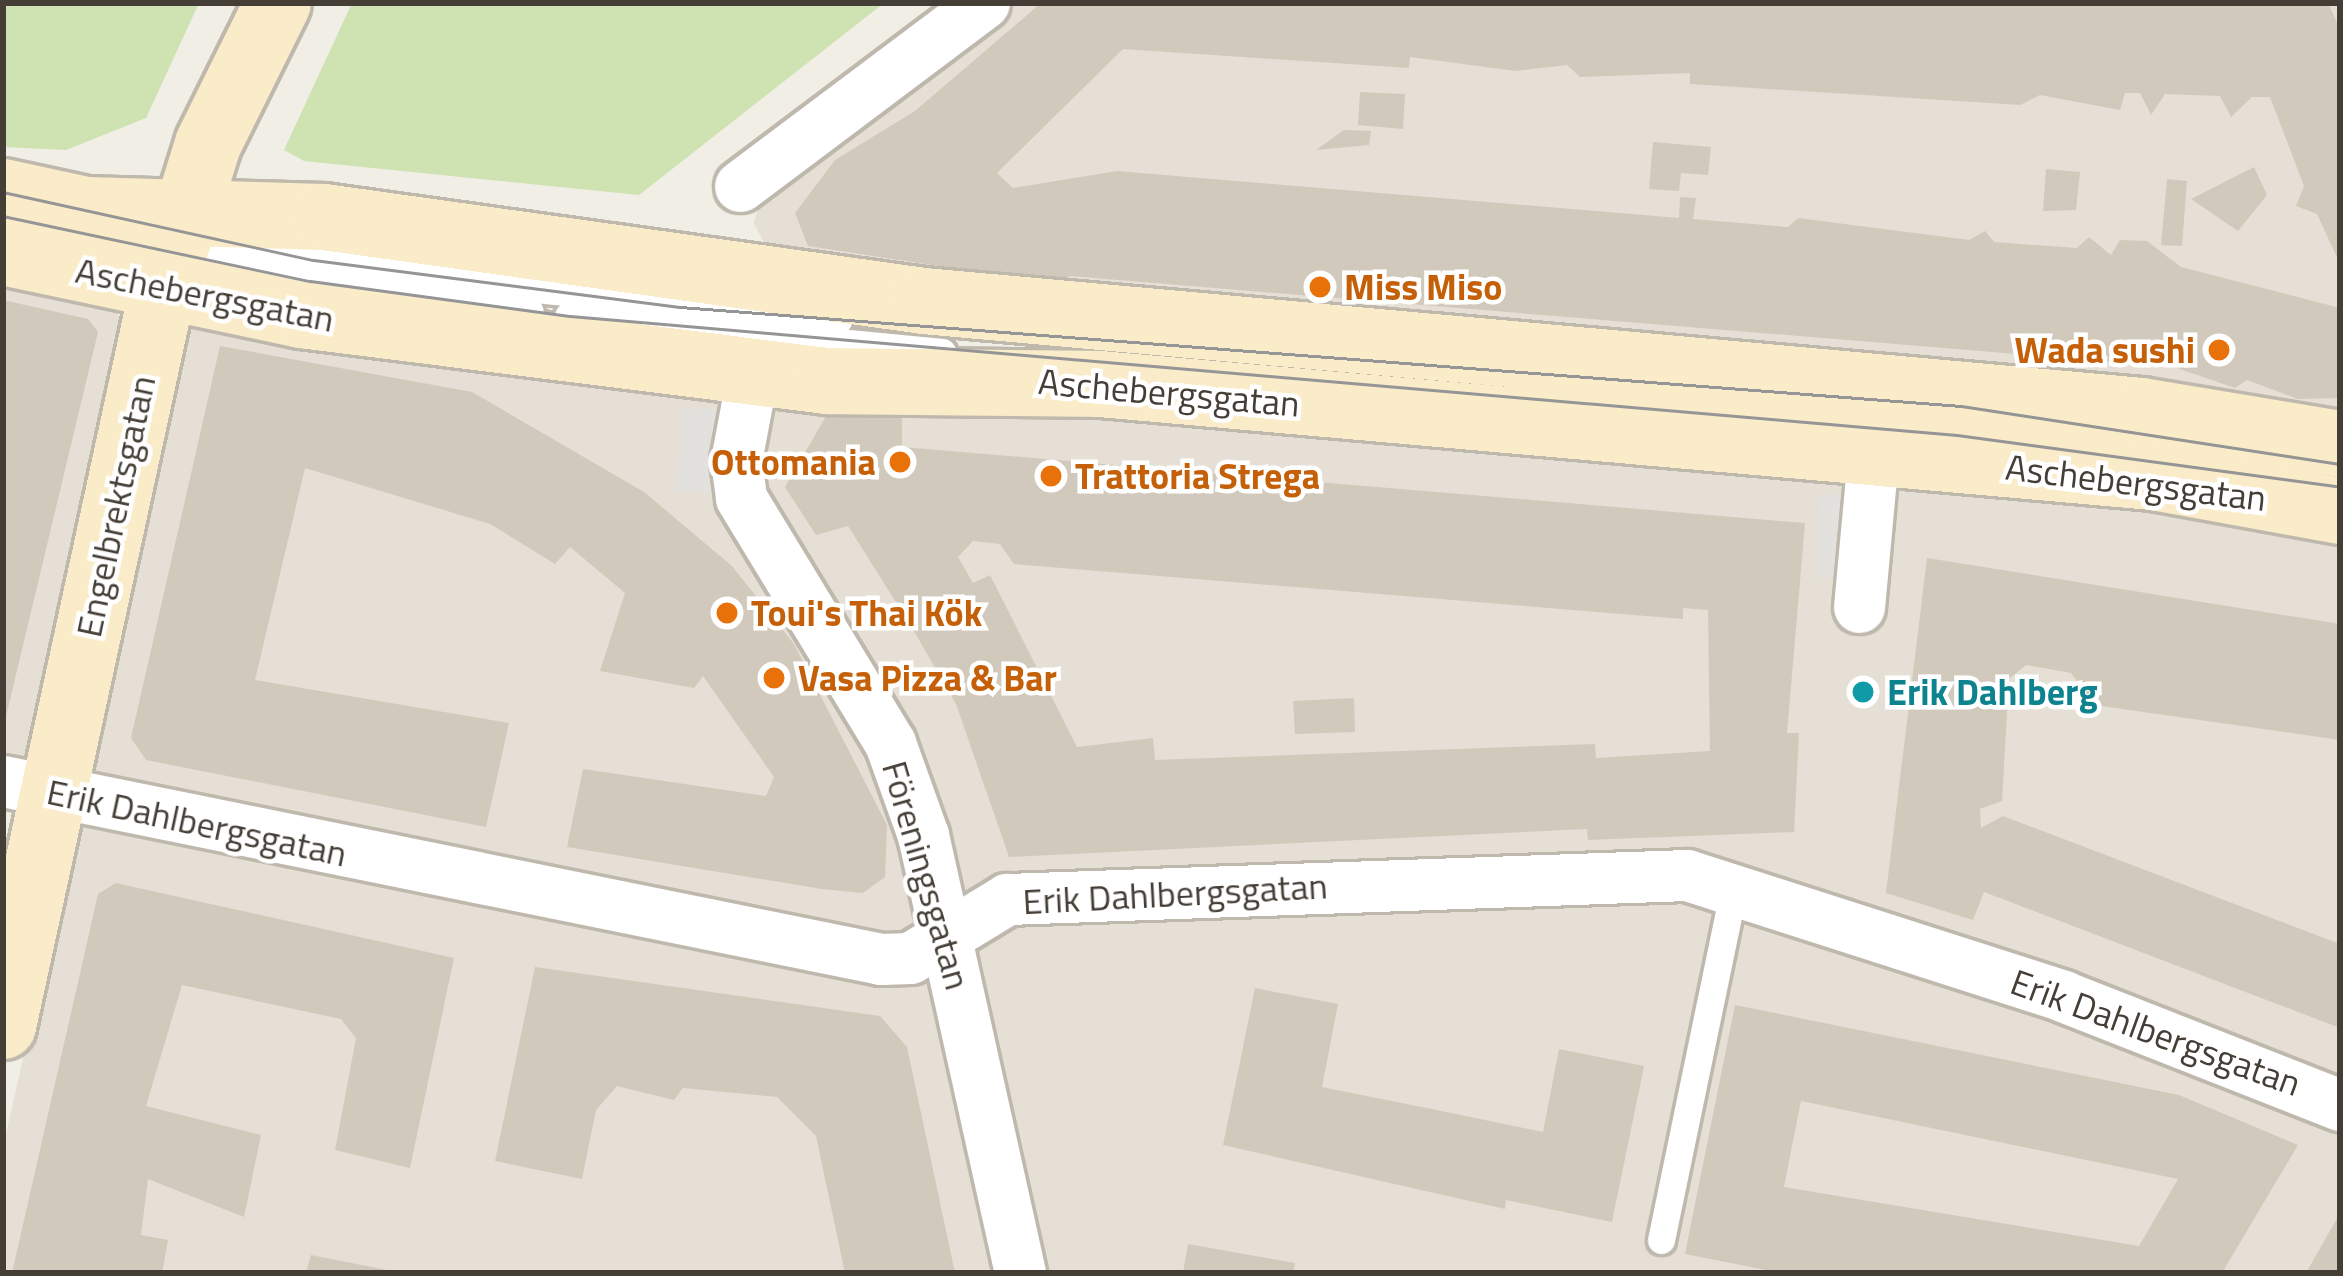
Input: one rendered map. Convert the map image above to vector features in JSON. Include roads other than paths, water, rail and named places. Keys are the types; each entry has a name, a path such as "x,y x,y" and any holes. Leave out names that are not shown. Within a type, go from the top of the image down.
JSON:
{"street":[{"name":"Engelbrektsgatan","path":"3,1026 28,786 175,247 278,3"},
{"path":"740,187 984,3"},
{"name":"Aschebergsgatan","path":"3,192 86,210 175,247 753,371 1100,384 2153,477 2340,511"},
{"name":"Aschebergsgatan","path":"3,252 175,247 324,217 924,301 2141,411 2340,444"},
{"name":"Föreningsgatan","path":"753,371 736,461 740,498 890,743 949,937 1021,1273"},
{"path":"1859,607 1873,455"},
{"name":"Erik Dahlbergsgatan","path":"28,786 850,955 910,958 1007,899 1638,874 1735,884 1811,916 2063,996 2340,1105"}],"lane":[{"path":"3,216 570,316 1957,435 2340,487"},
{"path":"175,247 680,307 1961,406 2340,464"},
{"path":"1661,1240 1735,884"}],"tram line":[{"path":"3,192 313,260 680,307 1961,406 2340,464"},
{"path":"3,216 310,281 570,316 1957,435 2340,487"}],"place":[{"name":"Miss Miso","path":"1320,287"},
{"name":"Wada sushi","path":"2219,350"},
{"name":"Ottomania","path":"900,462"},
{"name":"Trattoria Strega","path":"1051,476"},
{"name":"Toui's Thai Kök","path":"727,613"},
{"name":"Vasa Pizza & Bar","path":"774,678"},
{"name":"Erik Dahlberg","path":"1863,692"}]}
